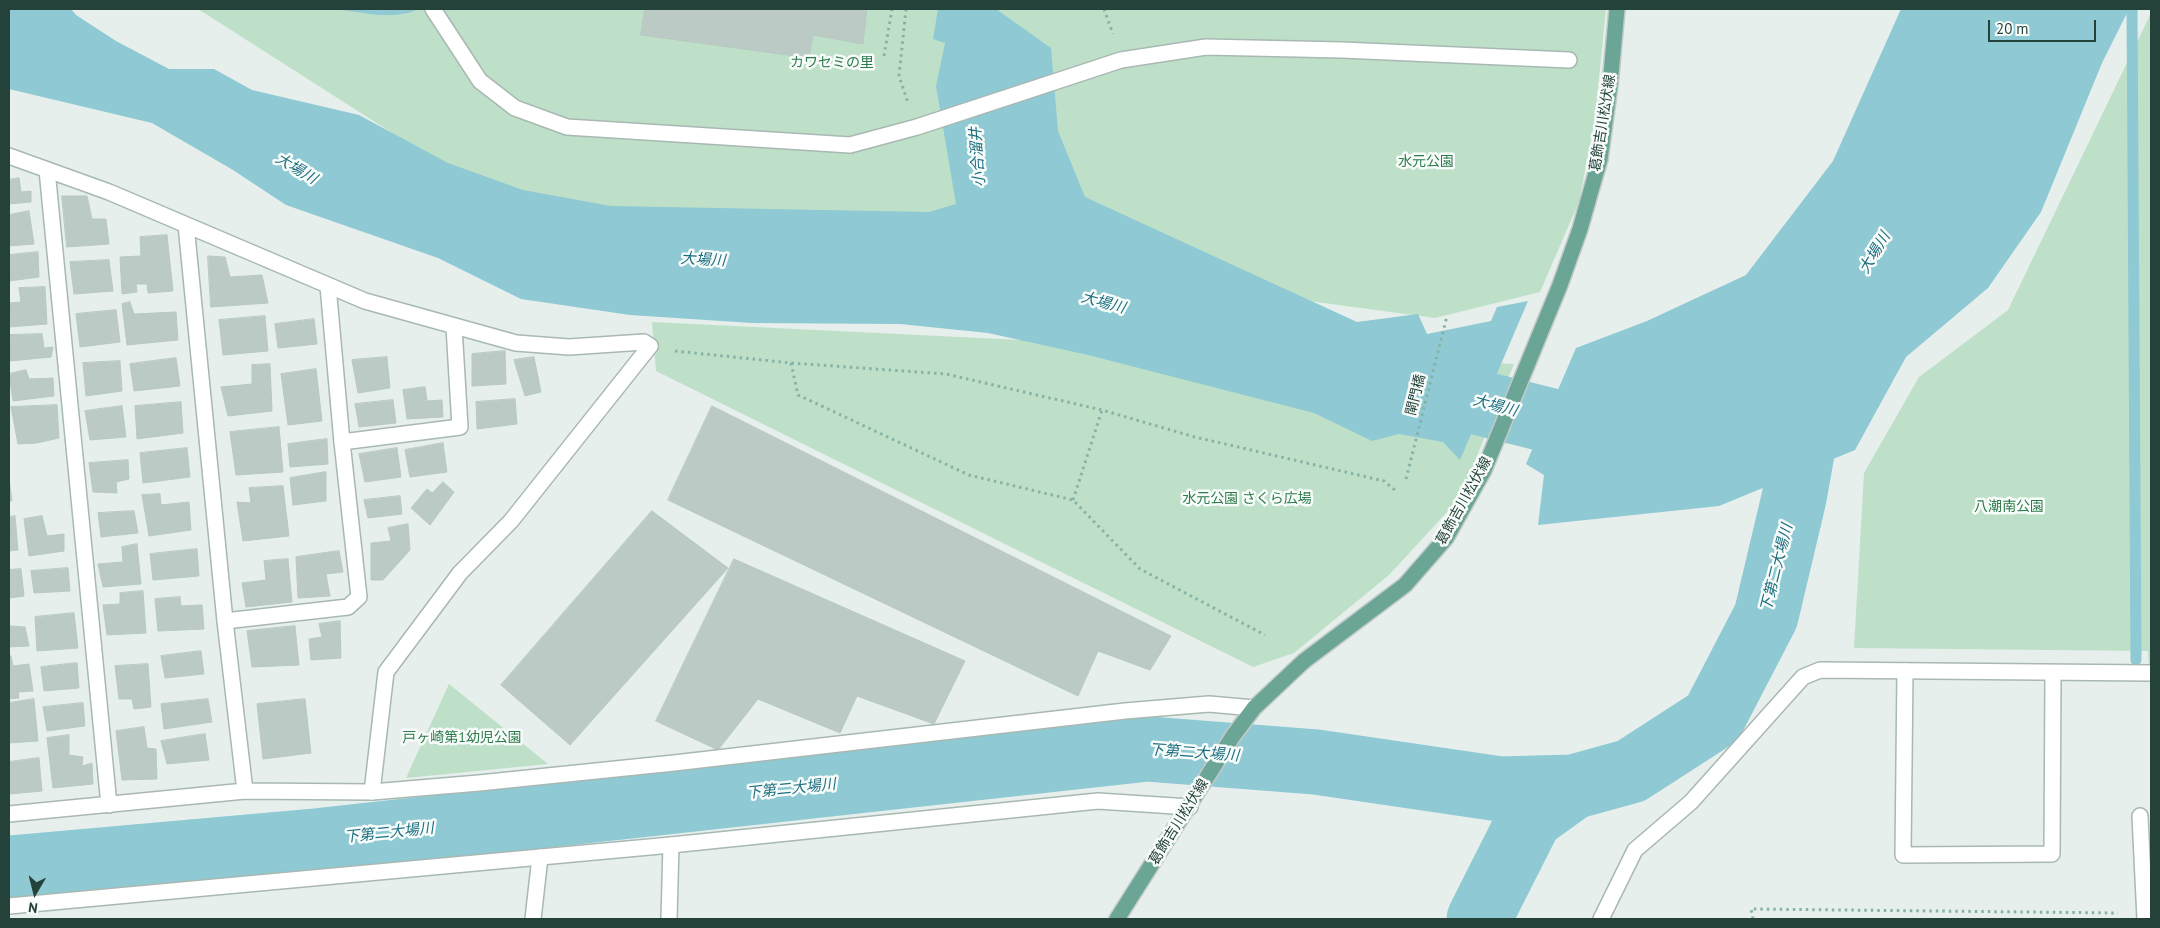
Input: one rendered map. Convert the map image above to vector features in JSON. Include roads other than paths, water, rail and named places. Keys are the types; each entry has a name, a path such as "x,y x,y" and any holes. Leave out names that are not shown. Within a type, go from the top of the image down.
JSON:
{"main road":[{"name":"葛飾吉川松伏線","path":"1117,919 1234,736 1254,708 1304,660 1405,585 1446,538 1484,470 1560,285 1580,229 1600,158 1610,85 1617,9"}],"street":[{"path":"433,9 480,81 515,108 567,127 850,145 917,127 1121,60 1206,47 1342,50 1569,60"},
{"path":"9,156 109,192 365,301 516,343 569,347 644,342 650,346 510,521 460,573 386,672 372,792"},
{"path":"47,170 109,805"},
{"path":"186,225 225,621 244,791"},
{"path":"225,621 348,607 359,597 342,442 328,286"},
{"path":"342,442 460,427 454,327"},
{"path":"1601,919 1635,850 1691,802 1803,677 1820,670 2151,673"},
{"path":"1904,672 1903,855 2052,854 2054,672"},
{"path":"9,814 244,791 372,792 674,763 1125,711 1208,704 1254,708"},
{"path":"9,906 671,845 1098,801 1191,804"},
{"path":"2140,816 2146,916"},
{"path":"669,919 671,845"},
{"path":"533,919 540,856"}],"water":[{"name":"小合溜井","path":"9,9 71,9 76,15 116,41 169,69 214,69 252,90 359,115 448,163 523,190 611,206 929,212 956,204 936,86 945,43 933,39 938,9 996,9 1051,48 1058,131 1085,197 1357,322 1418,314 1427,334 1491,321 1497,307 1528,301 1460,460 1443,442 1399,434 1372,441 1314,413 1088,355 988,333 900,324 752,323 630,315 521,299 438,258 286,205 233,170 152,123 9,89"},
{"path":"335,9 419,9 409,13 388,15"},
{"path":"1901,9 2129,9 2102,63 2041,212 1988,288 1906,357 1855,450 1719,506 1538,525 1544,475 1526,464 1576,348 1647,321 1746,275 1833,161"}],"waterway":[{"path":"2132,9 2136,660"},
{"name":"大場川","path":"1396,382 1572,426 1632,415"},
{"name":"下第二大場川","path":"9,868 314,841 1148,749 1316,762 1500,789 1573,787 1631,771 1713,718 1766,616 1794,498 1814,386"},
{"name":"下第二大場川","path":"1479,919 1530,818 1573,787"}],"park label":[{"name":"カワセミの里","path":"832,63"},
{"name":"水元公園","path":"1426,162"},
{"name":"水元公園 さくら広場","path":"1247,499"},
{"name":"八潮南公園","path":"2009,507"},
{"name":"戸ヶ崎第1幼児公園","path":"462,738"}]}
